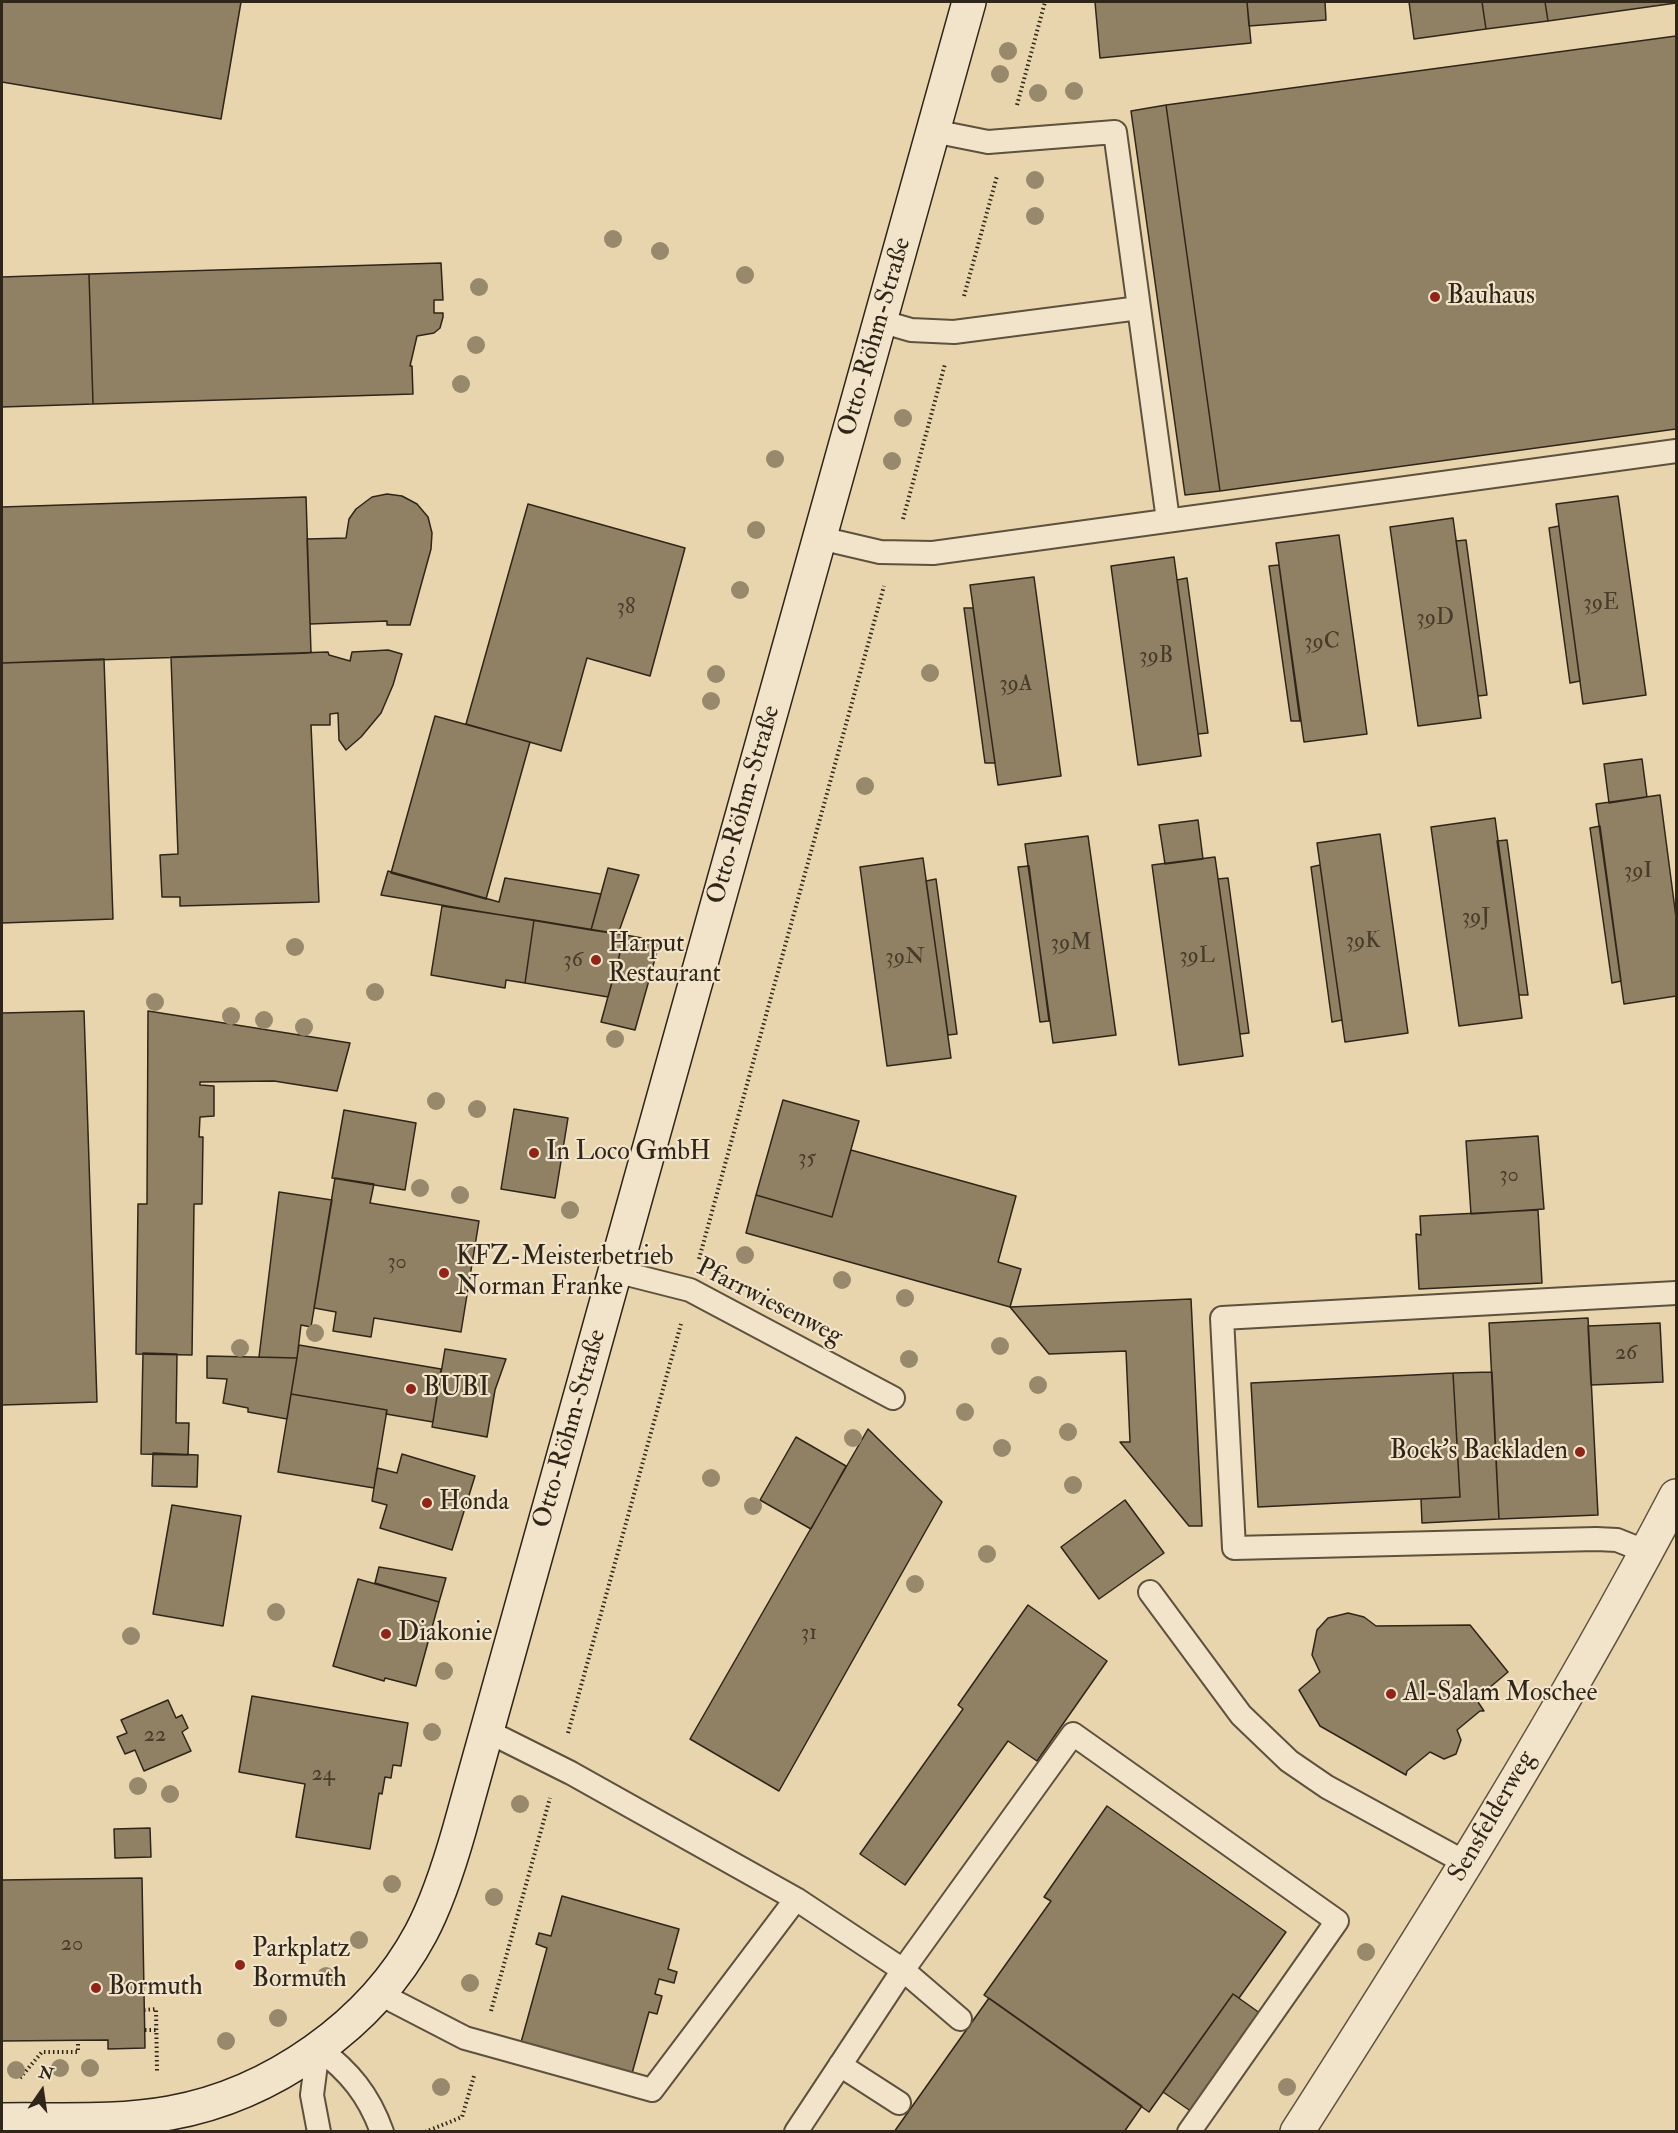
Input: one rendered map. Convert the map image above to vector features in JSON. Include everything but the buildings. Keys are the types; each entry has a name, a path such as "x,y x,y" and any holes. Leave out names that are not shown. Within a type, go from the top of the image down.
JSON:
{"street":[{"name":"Otto-Röhm-Straße","path":"2,2121 139,2117 171,2113 209,2103 264,2082 318,2048 378,1993 412,1949 438,1896 452,1858 969,2"},
{"name":"Sensfelderweg","path":"1297,2132 1466,1863 1647,1552 1677,1496"}],"lane":[{"path":"933,131 976,142 1115,132 1168,520"},
{"path":"880,321 911,330 954,332 1139,308"},
{"path":"820,538 893,553 933,553 1677,451"},
{"name":"Pfarrwiesenweg","path":"615,1271 690,1290 893,1398"},
{"path":"1647,1552 1617,1540 1596,1539 1234,1548 1222,1318 1677,1293"},
{"path":"1150,1592 1241,1715 1274,1748 1328,1787 1466,1863"},
{"path":"487,1731 559,1767 796,1899 903,1970 960,2019"},
{"path":"796,2132 903,1970 1073,1734 1337,1921 1189,2132"},
{"path":"378,1993 465,2038 652,2090 796,1899"},
{"path":"318,2048 312,2095 319,2132"},
{"path":"318,2048 352,2076 367,2097 382,2132"},
{"path":"840,2065 899,2103"}],"path":[{"path":"490,2015 1045,2"},
{"path":"144,2010 156,2010 157,2071"},
{"path":"145,2031 157,2030"},
{"path":"20,2078 42,2052 78,2052 78,2040"},
{"path":"425,2132 462,2117 475,2072"}],"place":[{"name":"Bauhaus","path":"1435,297"},
{"name":"Harput Restaurant","path":"596,960"},
{"name":"In Loco GmbH","path":"534,1153"},
{"name":"KFZ-Meisterbetrieb Norman Franke","path":"444,1273"},
{"name":"BUBI","path":"411,1389"},
{"name":"Bock's Backladen","path":"1580,1452"},
{"name":"Honda","path":"427,1503"},
{"name":"Diakonie","path":"386,1634"},
{"name":"Al-Salam Moschee","path":"1391,1694"},
{"name":"Parkplatz Bormuth","path":"240,1965"},
{"name":"Bormuth","path":"96,1988"}]}
